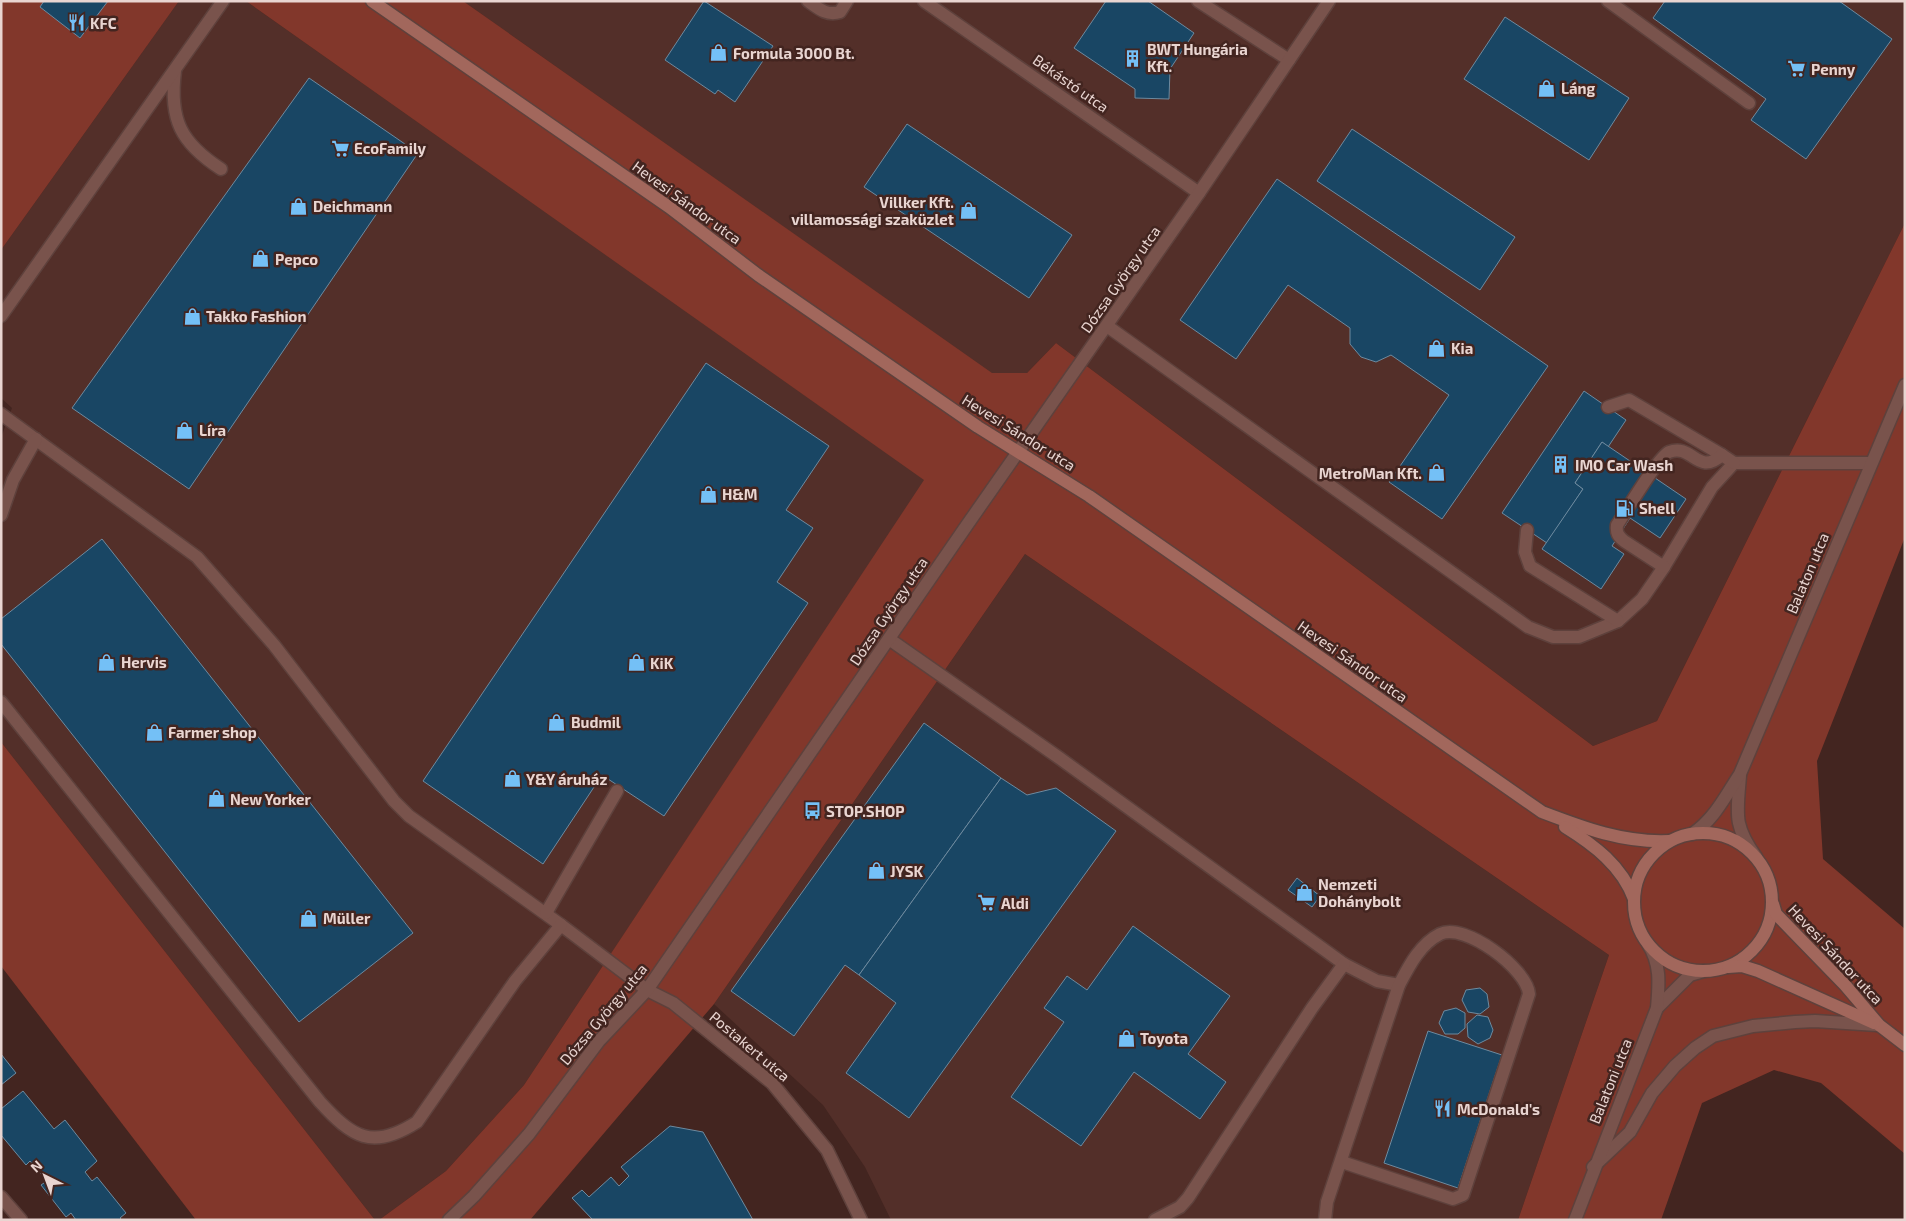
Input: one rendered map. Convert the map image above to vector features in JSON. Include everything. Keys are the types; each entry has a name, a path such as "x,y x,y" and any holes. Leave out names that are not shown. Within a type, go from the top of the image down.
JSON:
{"main road":[{"name":"Hevesi Sándor utca","path":"372,1 669,207 758,276 978,427 1089,496 1542,812 1602,835 1652,842 1669,841"},
{"path":"1542,812 1588,841 1612,863 1627,881 1634,901 1638,924 1648,944 1663,958 1682,968 1704,971 1742,966 1758,971 1879,1025"},
{"path":"1634,901 1639,877 1651,856 1669,841 1692,834 1716,834 1738,842 1756,857 1768,878 1772,901 1769,922 1760,942 1744,957 1725,968"},
{"name":"Hevesi Sándor utca","path":"1772,901 1776,914 1845,986 1879,1025 1905,1045"}],"street":[{"path":"1,316 223,1"},
{"path":"808,1 822,11 832,14 840,12 847,1"},
{"name":"Békástó utca","path":"924,1 1199,194"},
{"path":"1198,1 1289,60"},
{"name":"Dózsa György utca","path":"449,1220 474,1196 529,1134 599,1041 647,990 1199,194 1328,1"},
{"path":"1608,1 1749,102"},
{"path":"175,68 172,92 178,126 189,143 201,156 221,169"},
{"path":"1107,326 1528,626 1553,637 1579,637 1618,622 1642,599 1664,567 1712,487 1734,463"},
{"name":"Balaton utca","path":"1740,774 1905,385"},
{"path":"1608,407 1630,400 1734,463 1871,463"},
{"name":"Postakert utca","path":"1,414 197,557 274,645 394,801 409,816 546,914 647,990 673,1003 772,1083 827,1150 862,1220"},
{"path":"1,514 13,480 36,439"},
{"path":"1664,567 1618,536 1617,525 1668,452 1682,451 1707,464 1713,463 1722,455"},
{"path":"1527,530 1525,552 1530,566 1618,622"},
{"path":"889,639 1058,757 1344,964 1377,980 1399,985"},
{"path":"1,702 320,1102 348,1131 368,1138 405,1130 417,1122 514,981 561,925"},
{"path":"1692,834 1703,827 1740,774"},
{"path":"1740,774 1738,822 1742,836 1756,857"},
{"path":"546,914 618,791"},
{"path":"1325,1220 1327,1202 1342,1162 1399,985 1419,951 1440,934 1449,932 1472,938 1494,951 1520,974 1528,987 1529,994 1463,1194 1453,1199 1342,1162"},
{"name":"Balatoni utca","path":"1648,944 1656,957 1658,1008"},
{"path":"1155,1220 1180,1207 1188,1198 1307,1016 1344,964"},
{"name":"Balatoni utca","path":"1593,1168 1658,1008 1690,975 1704,971"},
{"path":"1575,1220 1593,1168 1630,1132 1652,1093 1675,1066 1695,1048 1713,1036 1753,1026 1795,1022 1815,1021 1879,1025"},
{"path":"1,1197 21,1220"}],"shaded area":[{"path":"1,1 179,1 1,250"},
{"path":"179,1 246,1 925,480 524,1085 446,1171 379,1220 375,1220 1,742 1,438 12,408 1,398 1,250"},
{"path":"246,1 463,1 992,373 1027,373 1056,343 1593,746 1657,721 1905,223 1905,537 1817,761 1823,859 1905,929 1905,1154 1821,1083 1774,1070 1702,1103 1661,1220 1518,1220 1609,955 1025,554 714,1004 530,1220 379,1220 446,1171 524,1085 924,480"},
{"path":"463,1 1905,1 1905,223 1657,721 1593,746 1056,343 1027,373 992,374"},
{"path":"1025,554 1609,955 1518,1220 891,1220 865,1167 823,1105 714,1004"},
{"path":"1,742 375,1220 196,1220 1,966"}],"building":[{"name":"KFC","path":"44,1 108,1 80,38 40,7"},
{"name":"Formula 3000 Bt.","path":"704,1 773,46 735,102 718,90 715,94 665,60"},
{"name":"BWT Hungária Kft.","path":"1106,1 1148,1 1194,33 1170,69 1169,99 1135,98 1135,89 1074,48"},
{"name":"Penny","path":"1665,1 1839,1 1892,39 1806,159 1751,120 1766,99 1653,18"},
{"name":"Láng","path":"1505,17 1629,98 1589,160 1464,79"},
{"path":"309,78 418,153 189,489 72,408"},
{"name":"Villker Kft. villamossági szaküzlet","path":"907,124 1072,235 1029,298 864,187"},
{"path":"1352,129 1515,237 1480,290 1317,181"},
{"name":"Kia","path":"1277,179 1548,366 1442,519 1389,482 1449,395 1391,355 1376,362 1361,357 1350,344 1350,328 1288,285 1236,359 1180,320"},
{"path":"706,363 829,446 786,510 813,528 777,582 808,603 664,816 602,775 543,864 423,781"},
{"name":"IMO Car Wash","path":"1584,391 1626,420 1608,447 1602,442 1575,483 1583,489 1547,543 1502,513"},
{"name":"Shell","path":"1602,442 1686,499 1660,538 1630,518 1612,546 1624,554 1601,589 1542,549 1583,489 1575,483"},
{"path":"102,539 413,933 299,1022 1,644 1,619"},
{"name":"JYSK","path":"924,723 1001,778 859,975 845,965 794,1036 731,991"},
{"name":"Aldi","path":"1001,778 1027,795 1056,788 1116,831 909,1118 846,1073 896,1003 859,975"},
{"name":"Nemzeti Dohánybolt","path":"1297,878 1320,896 1312,907 1288,890"},
{"name":"Toyota","path":"1133,926 1230,996 1188,1054 1226,1082 1200,1119 1134,1072 1081,1146 1011,1097 1064,1022 1044,1008 1067,976 1087,990"},
{"path":"1480,988 1487,994 1489,1007 1480,1014 1468,1012 1462,1000 1466,990"},
{"path":"1456,1008 1465,1013 1465,1028 1458,1034 1445,1034 1439,1023 1444,1011"},
{"path":"1477,1015 1488,1017 1493,1030 1490,1038 1478,1044 1468,1037 1467,1024"},
{"name":"McDonald's","path":"1428,1031 1502,1055 1458,1188 1384,1163"},
{"path":"1,1054 16,1073 1,1085"},
{"path":"23,1091 54,1129 65,1120 97,1161 85,1172 92,1181 97,1177 126,1213 120,1218 122,1220 76,1220 71,1213 66,1217 41,1185 47,1181 30,1161 26,1165 1,1135 1,1109"},
{"path":"670,1126 703,1132 753,1220 593,1220 572,1198 582,1190 589,1197 611,1177 619,1186 629,1176 621,1167"}],"place":[{"name":"KFC","path":"76,23"},
{"name":"Formula 3000 Bt.","path":"719,53"},
{"name":"BWT Hungária Kft.","path":"1133,58"},
{"name":"Penny","path":"1797,69"},
{"name":"Láng","path":"1547,88"},
{"name":"EcoFamily","path":"340,148"},
{"name":"Deichmann","path":"299,206"},
{"name":"Villker Kft. villamossági szaküzlet","path":"968,211"},
{"name":"Pepco","path":"261,259"},
{"name":"Takko Fashion","path":"192,316"},
{"name":"Kia","path":"1437,348"},
{"name":"Líra","path":"185,430"},
{"name":"IMO Car Wash","path":"1561,465"},
{"name":"MetroMan Kft.","path":"1436,473"},
{"name":"H&M","path":"708,494"},
{"name":"Shell","path":"1625,508"},
{"name":"Hervis","path":"107,662"},
{"name":"KiK","path":"636,663"},
{"name":"Budmil","path":"557,722"},
{"name":"Farmer shop","path":"154,732"},
{"name":"Y&Y áruház","path":"512,779"},
{"name":"New Yorker","path":"216,799"},
{"name":"STOP.SHOP","path":"812,811"},
{"name":"JYSK","path":"876,871"},
{"name":"Nemzeti Dohánybolt","path":"1304,893"},
{"name":"Aldi","path":"987,903"},
{"name":"Müller","path":"309,918"},
{"name":"Toyota","path":"1126,1038"},
{"name":"McDonald's","path":"1443,1109"}]}
